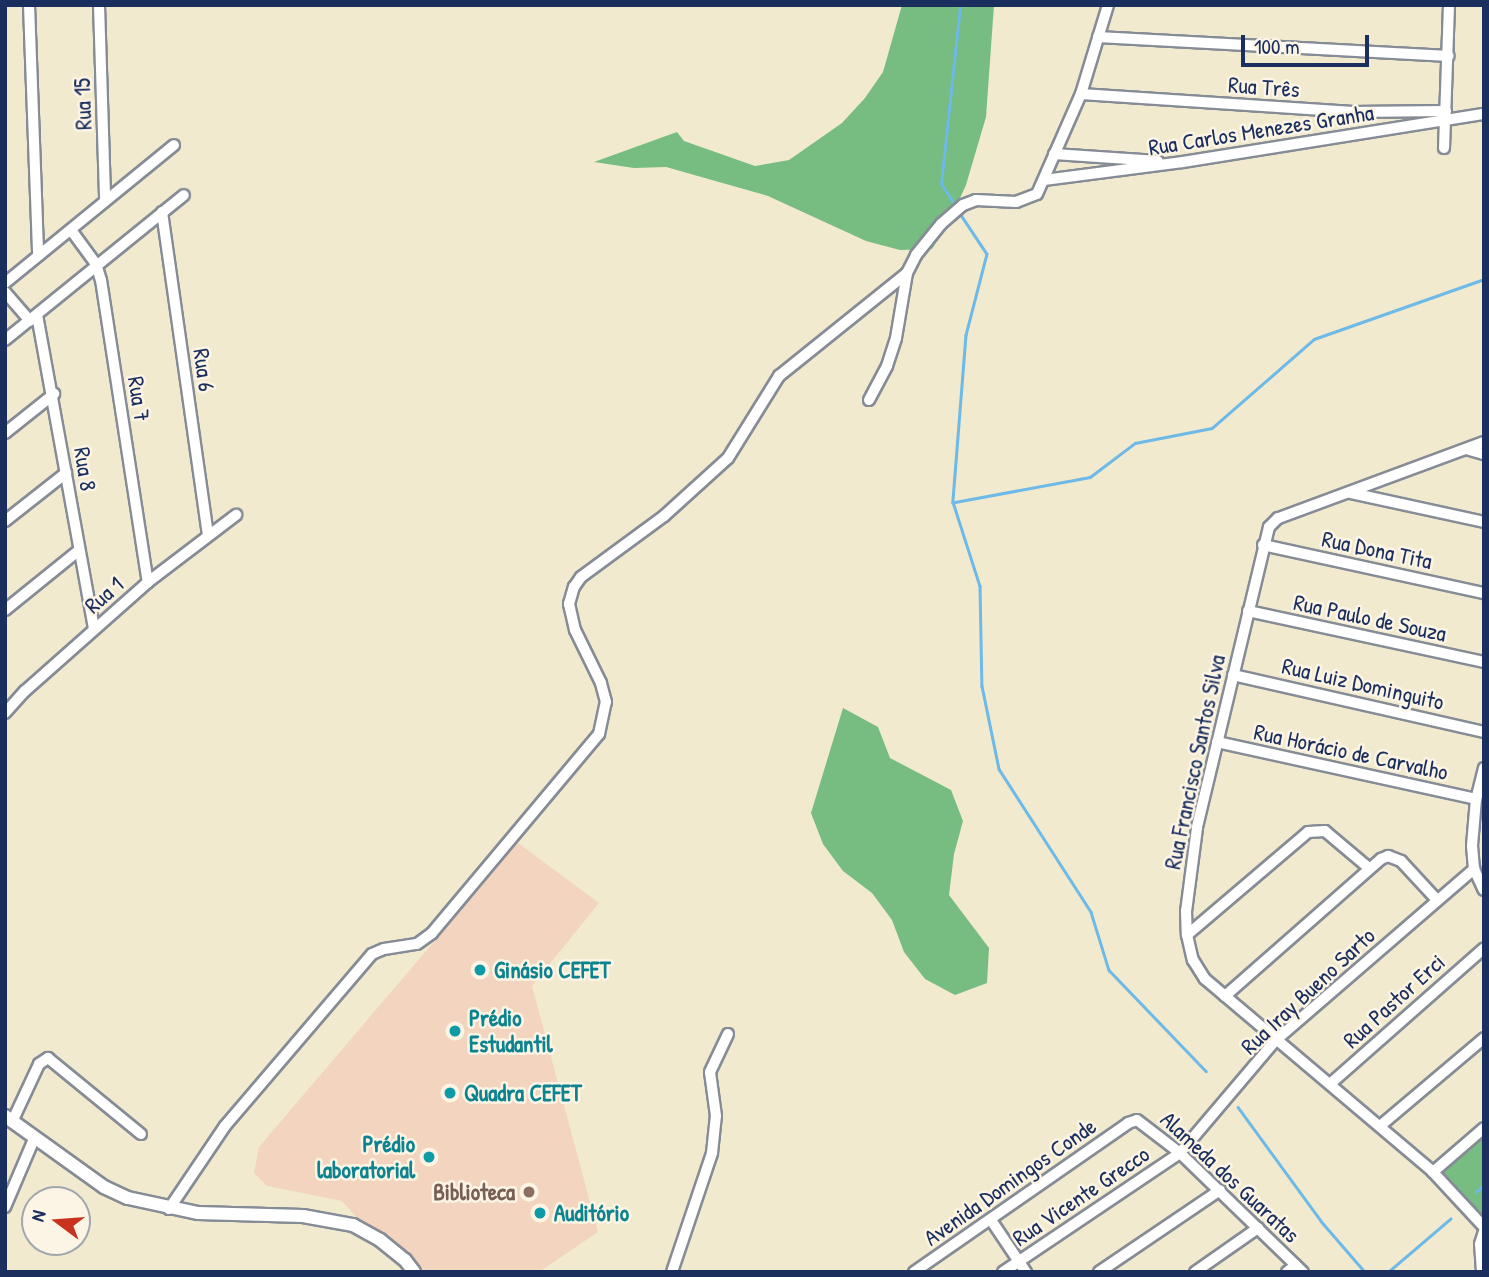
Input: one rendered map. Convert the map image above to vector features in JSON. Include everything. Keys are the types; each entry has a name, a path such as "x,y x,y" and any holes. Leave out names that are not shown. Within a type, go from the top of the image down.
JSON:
{"main road":[{"path":"9,1119 104,1187 128,1198 169,1209 198,1213 303,1216 353,1224 388,1247 414,1272"}],"street":[{"path":"29,5 38,255"},
{"name":"Rua 15","path":"99,5 106,201"},
{"path":"869,401 887,366 896,338 907,273 916,255 941,224 963,205 976,200 1006,203 1033,197 1044,180 1081,93 1108,5"},
{"path":"1444,148 1449,5"},
{"path":"1098,37 1448,56"},
{"name":"Rua Três","path":"1081,93 1445,116"},
{"path":"1352,135 1353,112"},
{"name":"Rua Carlos Menezes Granha","path":"1044,180 1183,162 1352,135 1445,116 1484,114"},
{"path":"5,283 174,145"},
{"path":"1054,154 1183,162"},
{"path":"5,340 184,195"},
{"name":"Rua 6","path":"162,212 208,534"},
{"name":"Rua 7","path":"71,230 96,264 105,297 148,582"},
{"path":"169,1209 225,1126 372,954 384,948 417,944 432,933 599,734 605,718 606,702 601,682 575,630 569,604 574,587 581,577 664,516 708,477 728,458 779,376 907,273"},
{"name":"Rua 8","path":"5,292 34,318 54,394 78,551 94,629"},
{"path":"5,433 54,394"},
{"path":"1351,493 1484,442"},
{"path":"1465,449 1484,454"},
{"path":"5,521 66,473"},
{"path":"1351,493 1484,522"},
{"name":"Rua Francisco Santos Silva","path":"1351,493 1278,518 1269,527 1217,742 1188,879 1187,935 1193,960 1205,979 1433,1172 1484,1230 1480,1244 1482,1272"},
{"name":"Rua 1","path":"5,713 148,582 236,515"},
{"name":"Rua Dona Tita","path":"1263,545 1484,593"},
{"path":"5,610 78,551"},
{"name":"Rua Paulo de Souza","path":"1248,611 1484,662"},
{"name":"Rua Luiz Dominguito","path":"1233,675 1484,732"},
{"name":"Rua Horácio de Carvalho","path":"1217,742 1476,799"},
{"path":"1484,768 1476,799 1474,869 1484,890"},
{"path":"1187,935 1308,832 1325,831 1369,868"},
{"path":"1224,996 1381,859 1394,857 1437,900"},
{"name":"Rua Iray Bueno Sarto","path":"1180,1153 1276,1040 1474,869"},
{"name":"Rua Pastor Erci","path":"1330,1084 1484,947"},
{"path":"672,1272 712,1153 716,1116 710,1072 713,1060 728,1034"},
{"path":"1380,1126 1484,1038"},
{"path":"9,1119 39,1064 48,1058 141,1134"},
{"name":"Alameda dos Guaratas","path":"1128,1123 1143,1122 1180,1153 1258,1228 1295,1270"},
{"name":"Avenida Domingos Conde","path":"914,1272 1128,1123"},
{"path":"1433,1172 1484,1128"},
{"path":"7,1200 34,1139"},
{"name":"Rua Vicente Grecco","path":"1003,1272 1180,1153"},
{"path":"1099,1272 1220,1190"},
{"path":"991,1220 1026,1272"},
{"path":"1195,1272 1258,1228"}],"shaded area":[{"path":"518,843 599,903 532,986 598,1232 539,1272 405,1272 342,1201 267,1186 254,1173 259,1147"}],"green space":[{"path":"902,5 994,5 986,117 966,185 951,218 932,249 900,250 866,241 768,196 666,167 634,168 594,162 677,132 684,141 755,166 789,160 842,123 865,98 883,72"},
{"path":"843,708 878,727 890,758 951,790 963,821 954,854 949,895 989,948 987,983 955,995 925,979 904,952 892,920 872,893 843,871 823,844 811,813"},
{"path":"1484,1133 1484,1222 1438,1172"}],"waterway":[{"path":"956,207 941,184 960,5"},
{"path":"959,212 987,254 966,335 953,502 980,586 982,686 999,769 1091,912 1109,970 1206,1071"},
{"path":"955,502 1090,477 1135,443 1212,428 1314,339 1484,279"},
{"path":"1238,1107 1321,1221 1365,1272"},
{"path":"1476,1192 1484,1185"},
{"path":"1388,1272 1450,1219"}],"place":[{"name":"Ginásio CEFET","path":"480,970"},
{"name":"Prédio Estudantil","path":"455,1031"},
{"name":"Quadra CEFET","path":"450,1093"},
{"name":"Prédio laboratorial","path":"429,1157"},
{"name":"Biblioteca","path":"529,1192"},
{"name":"Auditório","path":"540,1213"}]}
